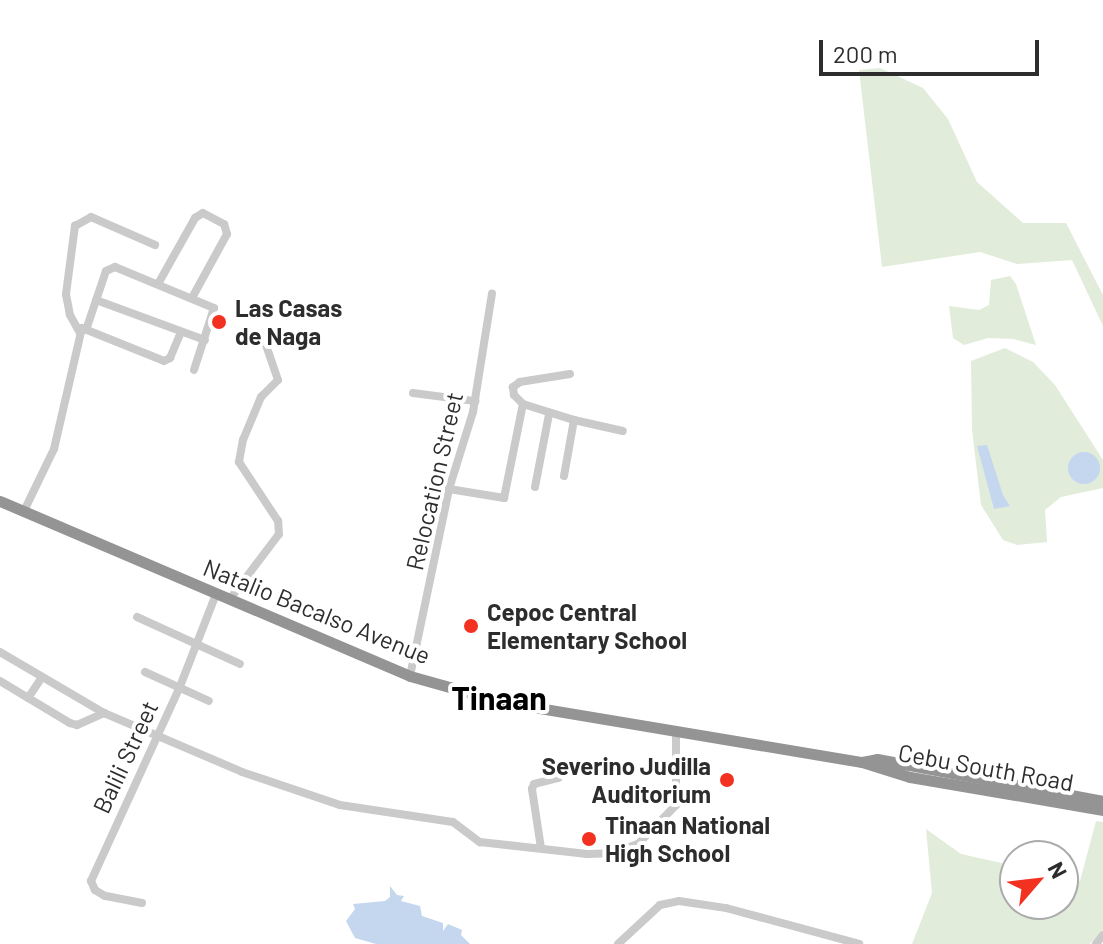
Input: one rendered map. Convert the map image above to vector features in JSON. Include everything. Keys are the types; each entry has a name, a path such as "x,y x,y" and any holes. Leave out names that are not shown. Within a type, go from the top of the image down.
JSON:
{"highway":[{"name":"Natalio Bacalso Avenue","path":"0,501 410,676 503,702 676,733"},
{"name":"Cebu South Road","path":"676,733 862,762 910,777 1103,810"},
{"name":"Cebu South Road","path":"862,762 877,759 1103,801"}],"street":[{"path":"158,284 195,218 203,213 224,224 227,234 192,298"},
{"path":"155,245 91,217 75,226 66,294 70,315 83,330 164,361 170,358 181,332"},
{"path":"24,511 54,449 83,330 110,267 214,308 194,370"},
{"name":"Relocation Street","path":"410,676 449,489 475,401 492,294"},
{"path":"96,300 205,340"},
{"path":"230,599 279,534 278,521 239,462 243,440 261,397 278,380 266,346"},
{"path":"570,374 520,382 513,387 514,395 523,404 549,414 623,431"},
{"path":"413,393 475,401"},
{"path":"449,489 504,498 523,404"},
{"path":"535,487 549,414"},
{"path":"564,476 574,420"},
{"name":"Balili Street","path":"142,903 105,896 95,890 91,881 179,689 216,594"},
{"path":"137,617 240,664"},
{"path":"0,652 104,713 242,772 340,805 453,822 480,842 587,854 612,853 638,844 676,805 676,733"},
{"path":"145,672 209,701"},
{"path":"28,698 42,677"},
{"path":"0,681 77,725 104,713"},
{"path":"541,848 532,789 534,784 558,778 561,763"},
{"path":"618,944 660,905 679,901 726,908 859,944"},
{"path":"1096,944 1103,935"}],"green space":[{"path":"880,68 923,88 948,119 977,182 1023,223 1066,223 1103,295 1103,326 1072,260 1017,264 980,252 882,267 859,70"},
{"path":"1010,276 1016,284 1036,345 1013,339 988,338 964,345 953,338 949,306 979,310 989,305 991,280"},
{"path":"1005,348 1033,362 1055,385 1103,460 1103,488 1061,497 1045,510 1047,542 1017,545 1003,540 981,505 972,430 971,361"},
{"path":"1096,821 1103,822 1103,930 1090,944 912,944 932,893 926,829 961,854 999,862 999,920 1079,920 1080,881"}],"water":[{"path":"987,445 1003,495 1010,506 994,509 977,446"},
{"path":"1084,452 1095,457 1100,468 1095,479 1084,484 1073,479 1068,468 1073,457"},
{"path":"390,886 397,895 404,896 401,901 420,906 422,916 443,923 443,931 448,924 462,930 461,935 470,944 376,944 355,938 346,921 355,909 353,904 385,901 390,897"}],"place":[{"name":"Las Casas de Naga","path":"219,322"},
{"name":"Cepoc Central Elementary School","path":"471,626"},
{"name":"Severino Judilla Auditorium","path":"727,780"},
{"name":"Tinaan National High School","path":"589,839"}],"district":[{"name":"Tinaan","path":"499,697"}]}
